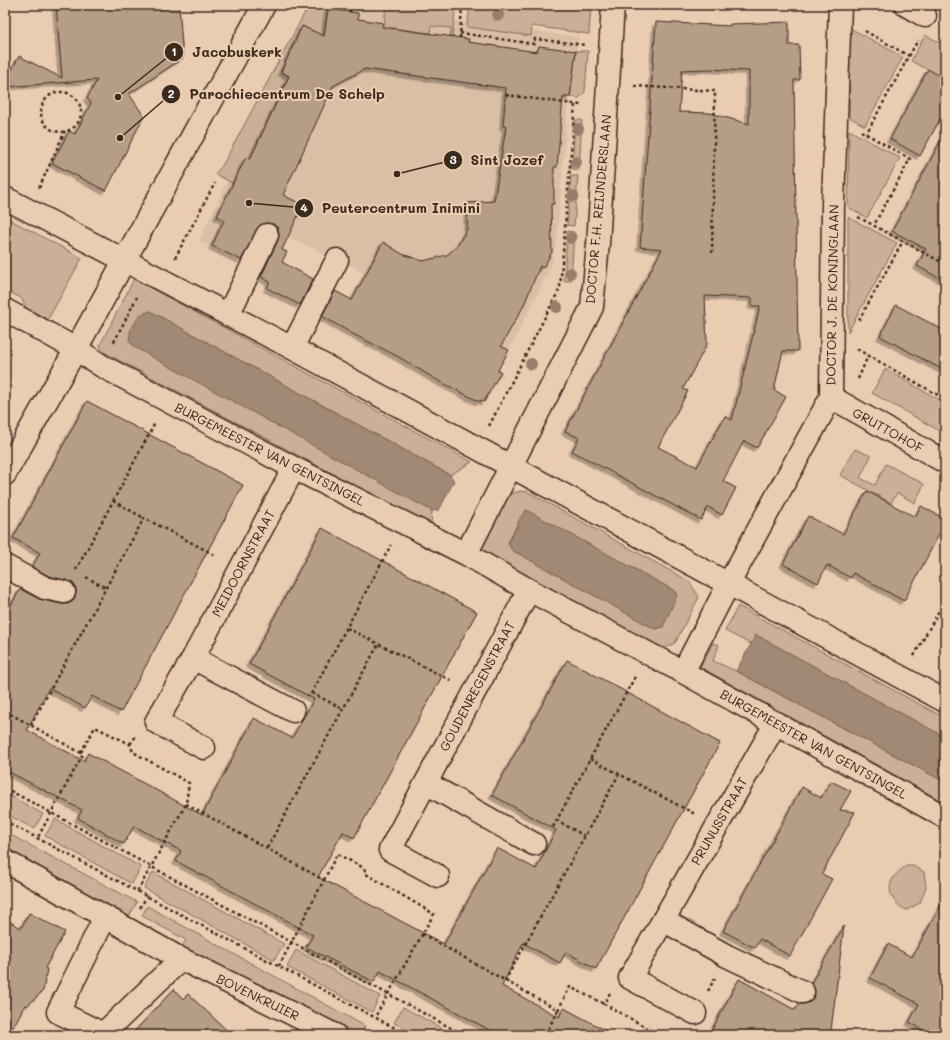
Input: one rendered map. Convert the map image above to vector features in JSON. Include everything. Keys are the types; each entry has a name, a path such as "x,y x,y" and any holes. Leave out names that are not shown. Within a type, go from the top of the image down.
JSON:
{"street":[{"path":"5,474 76,349 264,5"},
{"name":"DOCTOR F.H. REIJNDERSLAAN","path":"511,467 592,307 598,244 614,5"},
{"path":"906,5 925,16"},
{"name":"DOCTOR J. DE KONINGLAAN","path":"729,582 831,397 833,204 840,11"},
{"path":"5,198 292,348 511,467 729,582 945,700"},
{"path":"228,315 267,235"},
{"path":"292,348 337,260"},
{"name":"BURGEMEESTER VAN GENTSINGEL","path":"5,310 76,349 102,366 294,468 466,554 529,590 683,672 945,817"},
{"name":"GRUTTOHOF","path":"831,397 945,462"},
{"path":"466,554 511,467"},
{"name":"MEIDOORNSTRAAT","path":"204,748 156,722 193,658 294,468"},
{"path":"5,566 45,588 64,592"},
{"path":"683,672 729,582"},
{"name":"GOUDENREGENSTRAAT","path":"438,876 390,850 473,692 529,590"},
{"path":"193,658 293,711"},
{"name":"PRUNUSSTRAAT","path":"630,978 776,723"},
{"path":"426,782 534,844"},
{"name":"BOVENKRUIER","path":"5,861 181,959 335,1035"},
{"path":"105,917 58,1012 103,1034 181,959"},
{"path":"663,920 727,956 803,992"},
{"path":"630,978 695,1013"}],"path":[{"path":"350,12 351,5"},
{"path":"460,38 462,5"},
{"path":"840,11 909,56 866,134"},
{"path":"460,33 534,44 535,39 611,49"},
{"path":"608,85 715,91 712,253"},
{"path":"29,210 65,131 72,129 80,119 80,105 72,95 66,92 52,93 43,102 40,115 47,126 52,130 65,131"},
{"path":"506,95 568,104"},
{"path":"478,449 560,288 575,104"},
{"path":"836,117 910,159 874,226"},
{"path":"102,366 215,182"},
{"path":"833,204 945,264"},
{"path":"858,322 902,241"},
{"path":"852,346 945,399"},
{"path":"106,588 75,572 167,400"},
{"path":"113,501 240,568"},
{"path":"31,725 144,518"},
{"path":"293,711 299,714 347,628 403,522"},
{"path":"903,678 945,600"},
{"path":"347,628 473,692"},
{"path":"267,848 378,645"},
{"path":"534,844 542,847 647,654"},
{"path":"311,692 343,709"},
{"path":"5,711 84,754 37,839"},
{"path":"81,752 95,727 130,744 132,752 189,783 186,804 138,892"},
{"path":"590,759 716,826"},
{"path":"505,981 619,774"},
{"path":"5,788 464,1035"},
{"path":"186,804 324,880"},
{"path":"556,820 585,836"},
{"path":"5,821 408,1035"},
{"path":"278,967 337,854 364,868 366,874 434,914 375,1017"},
{"path":"422,934 558,1010"},
{"path":"604,1004 616,984 630,978"},
{"path":"545,1035 570,987 660,1035"}],"shaded area":[{"path":"309,5 345,5 345,11 328,9 324,36 302,26 281,72 289,76 250,159 246,157 234,184 215,174 222,166"},
{"path":"310,5 337,5 578,37 568,104 557,239 551,267 509,350 369,274 263,226 245,262 199,241"},
{"path":"386,5 456,5 452,37 450,37 451,28 431,26 430,33 384,27"},
{"path":"470,5 591,5 589,34 532,26 531,36 467,27"},
{"path":"850,28 903,57 865,126 849,117"},
{"path":"925,35 945,45 945,79 911,61"},
{"path":"576,51 588,51 585,92 579,98 570,97"},
{"path":"575,120 582,120 579,170 572,169"},
{"path":"849,130 900,158 867,218 848,207"},
{"path":"571,176 578,176 574,226 567,225"},
{"path":"5,217 82,258 47,321 27,309 21,298 5,290"},
{"path":"848,217 897,243 848,332"},
{"path":"567,231 574,232 571,281 564,281"},
{"path":"134,279 472,462 450,475 150,311 140,315 432,511 431,526 102,351 100,345"},
{"path":"150,311 450,475 454,481 439,510 432,511 134,347 129,340 131,329 140,315"},
{"path":"885,369 945,403 945,434 872,393"},
{"path":"855,449 871,456 860,478 875,485 886,464 924,484 915,503 897,493 891,503 840,475"},
{"path":"521,491 528,492 689,581 699,597 675,643 666,648 652,647 483,551 482,542 509,494","holes":["526,510 675,591 663,627 655,629 512,550 508,543 521,516"]},
{"path":"526,510 675,591 677,595 663,627 655,629 512,550 508,543"},
{"path":"738,606 945,718 945,737 756,635 751,644 725,631"},
{"path":"756,635 945,737 945,782 736,671"},
{"path":"713,643 719,645 713,661 736,671 945,782 945,803 700,667"},
{"path":"5,793 43,814 34,829 5,813"},
{"path":"55,819 141,867 132,884 45,836"},
{"path":"5,832 137,902 127,920 5,848"},
{"path":"906,866 913,866 924,872 926,887 920,903 907,910 896,903 890,892 893,878"},
{"path":"153,872 284,944 274,960 144,888"},
{"path":"147,906 365,1026 360,1035 182,947 186,940 142,916"},
{"path":"296,950 380,996 372,1012 287,967"},
{"path":"403,1007 454,1035 415,1035 394,1023"}],"building":[{"path":"56,5 179,5 183,58 129,94 144,116 106,191 52,163 69,131 75,134 91,103 87,98 97,80 5,87 5,83 19,56 62,78"},
{"path":"328,9 358,13 358,19 383,23 382,27 469,39 468,42 537,52 539,46 576,51 570,97 563,97 557,167 554,167 554,204 551,204 552,252 543,268 540,266 523,307 501,346 509,350 498,370 501,372 484,402 481,400 480,402 437,380 397,356 351,333 322,316 335,291 352,300 383,242 402,254 423,261 447,255 457,246 467,229 468,203 494,201 506,127 503,126 506,88 365,69 333,86 283,195 303,205 282,250 287,252 282,262 313,279 300,305 267,288 270,282 261,277 278,240 278,228 273,224 267,223 260,225 241,260 212,246 224,220 217,216 246,157 250,159 289,76 281,72 302,26 324,36"},
{"path":"656,22 730,26 730,24 789,22 789,45 799,45 800,80 794,80 798,351 783,351 774,390 786,397 757,448 744,441 723,481 736,488 722,515 708,507 701,520 572,451 579,438 565,431 662,249 640,247","holes":["709,69 749,71 749,124 710,113 679,112 682,70","705,296 752,298 752,306 760,306 732,420 725,416 697,467 658,447 688,391 683,389 707,344"]},
{"path":"928,69 945,79 945,110 920,156 890,139"},
{"path":"945,133 945,281 917,266 926,249 892,231"},
{"path":"896,305 945,331 945,371 880,336"},
{"path":"87,401 243,485 121,712 92,696 85,708 49,688 27,730 84,761 88,753 202,815 254,718 292,738 314,699 249,664 322,528 477,612 354,838 343,832 318,877 444,944 497,848 536,869 556,830 492,795 567,660 720,743 596,969 566,952 560,963 523,943 502,986 559,1017 564,1008 614,1035 499,1035 380,971 374,982 306,947 313,935 176,861 181,851 134,826 124,844 78,818 82,810 5,770 5,616 20,589 39,599 61,604 68,604 73,601 76,594 76,588 72,582 49,576 32,567 40,553 13,538"},
{"path":"867,491 915,517 921,506 945,519 945,523 904,601 853,573 851,578 827,565 818,583 783,564 808,516 843,534"},
{"path":"831,781 851,791 840,810 855,812 822,874 832,879 790,956 760,939 755,948 723,931 802,787 821,798"},
{"path":"945,898 945,1035 932,1035 909,1022 919,1004 870,978 888,944 912,957"},
{"path":"29,913 65,932 45,968 47,969 43,991 27,1006 25,1005 9,1035 5,1035 5,919 21,928"},
{"path":"844,926 831,1030 840,1035 709,1035 739,979 795,1010 799,1004 810,1002 814,997 815,991 811,983"},
{"path":"174,989 183,999 188,994 232,1035 131,1035"}],"place":[{"name":"Jacobuskerk","path":"118,97"},
{"name":"Parochiecentrum De Schelp","path":"120,138"},
{"name":"Sint Jozef","path":"397,174"},
{"name":"Peutercentrum Inimini","path":"249,203"}]}
